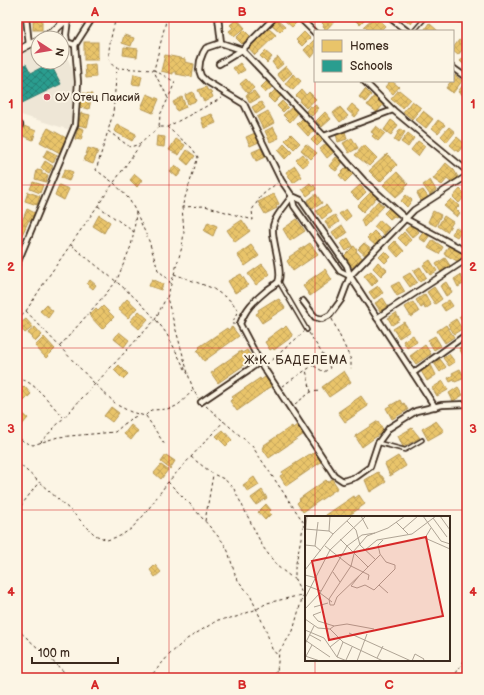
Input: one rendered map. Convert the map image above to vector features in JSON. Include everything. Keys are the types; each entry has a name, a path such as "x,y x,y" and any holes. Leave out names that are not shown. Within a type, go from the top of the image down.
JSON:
{"main road":[{"path":"55,30 68,18"},
{"path":"17,51 29,44"}],"street":[{"path":"26,17 29,44"},
{"path":"17,264 75,125 78,82 75,45 93,17"},
{"path":"218,17 221,43"},
{"path":"219,64 242,50 275,17"},
{"path":"299,17 314,32"},
{"path":"389,17 406,30"},
{"path":"68,18 66,35 67,42 75,45"},
{"path":"350,276 340,271 294,206 292,196 281,180 244,104 206,81 201,76 199,70 200,61 206,48 221,43 242,50 324,136 364,181 406,220 467,252"},
{"path":"454,69 467,78"},
{"path":"365,82 393,110 467,171"},
{"path":"324,136 393,110"},
{"path":"17,130 20,125"},
{"path":"303,301 315,317 322,319 330,315 341,300 350,276 406,220 414,210 467,176"},
{"path":"292,196 301,200 347,266 350,276 435,407"},
{"path":"292,196 275,220 273,227 272,234 280,274 278,281 253,302 244,312 240,324 263,367 334,475 343,481 356,477 370,467 378,443 389,428 416,411 442,405 467,404"},
{"path":"377,318 467,259"},
{"path":"413,373 467,334"},
{"path":"201,402 260,362"}],"lane":[{"path":"415,30 426,17"},
{"path":"278,281 307,330"},
{"path":"378,443 405,450 422,440"}],"path":[{"path":"116,17 111,37 110,61 112,66 117,68 154,70 175,82 160,115 159,127"},
{"path":"167,17 154,70 156,78 165,90 168,99"},
{"path":"117,68 113,113 96,170 114,183 129,199 149,241 158,270 169,280 170,284"},
{"path":"17,319 26,311 140,144 159,127 167,127 228,94"},
{"path":"40,443 155,320 166,298 182,247 184,232 182,207 198,158 192,148 167,127"},
{"path":"108,131 130,147 140,144"},
{"path":"182,207 205,206 253,220 252,210 260,196 281,180"},
{"path":"98,205 134,232"},
{"path":"60,346 116,282 131,246 136,212"},
{"path":"70,245 116,282 155,320 166,334 189,377"},
{"path":"174,274 212,288 231,301 238,310 232,324 240,324"},
{"path":"166,298 193,389 201,402 252,446 304,523 295,568 295,580"},
{"path":"26,311 95,384 117,405 131,412 146,416 165,445"},
{"path":"330,315 351,360 351,370"},
{"path":"263,367 307,330 330,368 324,372 313,365"},
{"path":"278,389 325,358"},
{"path":"306,370 311,392"},
{"path":"17,378 30,383 63,418"},
{"path":"146,416 151,410 173,409 179,405 193,389"},
{"path":"290,408 311,392 320,390"},
{"path":"17,435 24,442 33,445 58,437 115,432 130,419 140,414"},
{"path":"17,462 95,535 107,540 120,536 131,529 144,515 168,482 224,421"},
{"path":"191,457 213,474 224,479 233,487 263,547 277,566 295,580 303,594 293,631 279,652 279,678"},
{"path":"205,521 213,474"},
{"path":"17,511 39,482"},
{"path":"168,482 190,504 226,546 236,578 250,595 257,608 272,649 278,657"},
{"path":"149,678 170,654 187,640 218,620 236,617 267,603 303,594"},
{"path":"17,629 71,678"},
{"path":"453,678 467,656"},
{"path":"272,678 278,669"}],"shaded area":[{"name":"ОУ Отец Паисий","path":"30,44 30,70 70,70 70,64 78,82 75,125 67,129 17,113 17,51"}],"building: Homes":[{"path":"285,17 294,17 298,21 292,27 283,19"},
{"path":"326,17 331,17 335,20 326,30 322,23"},
{"path":"352,17 364,17 366,19 360,25"},
{"path":"374,17 377,17 385,26 381,30 368,30 364,26"},
{"path":"402,17 416,17 411,24"},
{"path":"33,19 42,19 42,30 33,30"},
{"path":"237,19 245,28 234,37 229,31 233,28 230,25"},
{"path":"276,19 285,27 280,32 271,24"},
{"path":"429,23 437,30 426,30 425,29"},
{"path":"268,28 276,35 255,55 247,46"},
{"path":"244,30 250,36 242,44 236,38"},
{"path":"304,32 310,38 302,46 296,40"},
{"path":"124,35 134,38 131,46 122,43"},
{"path":"314,40 314,54 311,58 304,50"},
{"path":"459,40 466,45 458,55 454,52 454,47"},
{"path":"84,42 98,42 98,60 84,60"},
{"path":"124,47 138,49 137,57 123,55"},
{"path":"265,51 272,57 267,63 260,56"},
{"path":"165,55 185,59 185,62 194,64 192,77 176,74 177,72 173,72 173,74 161,71"},
{"path":"467,55 467,64 465,66 460,61"},
{"path":"278,57 283,64 277,69 272,62"},
{"path":"240,63 245,70 238,74 233,68"},
{"path":"95,64 96,77 86,78 85,65"},
{"path":"286,66 292,73 283,81 277,74"},
{"path":"134,74 142,76 140,85 132,84"},
{"path":"293,74 301,81 293,90 285,84"},
{"path":"455,75 462,81 453,93 446,88 450,82 454,82"},
{"path":"246,79 254,88 248,93 240,84"},
{"path":"267,81 272,87 265,93 260,88"},
{"path":"389,82 393,82 399,87 393,94 385,87"},
{"path":"465,82 467,83 467,94 465,96 458,92"},
{"path":"206,87 208,91 210,90 213,97 204,102 198,90"},
{"path":"365,89 371,95 365,102 359,97"},
{"path":"275,90 281,96 274,103 268,97"},
{"path":"302,90 306,95 309,92 316,99 306,108 300,102 301,100 296,96"},
{"path":"399,90 410,99 402,108 391,99"},
{"path":"254,91 259,98 250,103 246,95"},
{"path":"193,92 196,101 188,104 185,95"},
{"path":"82,93 92,94 89,109 79,107"},
{"path":"147,94 159,99 153,113 141,108"},
{"path":"374,96 384,104 377,112 367,105"},
{"path":"182,97 186,107 177,111 173,102"},
{"path":"282,101 288,107 283,112 277,106"},
{"path":"412,101 421,108 412,119 403,112"},
{"path":"261,102 265,108 256,114 252,107"},
{"path":"352,104 360,111 355,117 347,110"},
{"path":"315,105 319,108 312,116 306,111 310,106 312,107"},
{"path":"292,107 298,113 290,122 283,115"},
{"path":"340,107 348,116 340,122 333,113"},
{"path":"268,111 274,123 263,129 257,117"},
{"path":"423,111 433,119 426,128 416,120"},
{"path":"325,112 331,119 322,127 316,121"},
{"path":"81,113 90,115 87,127 78,125"},
{"path":"212,114 216,123 204,128 201,118"},
{"path":"303,118 315,130 308,136 297,124"},
{"path":"391,120 398,125 391,135 384,130"},
{"path":"438,120 445,125 438,133 432,128"},
{"path":"117,124 136,134 132,141 114,131"},
{"path":"24,126 36,131 33,140 21,135"},
{"path":"376,126 385,133 378,141 372,136 374,134 371,132"},
{"path":"78,127 84,129 81,140 75,139"},
{"path":"273,127 279,138 270,142 265,131"},
{"path":"449,127 455,132 447,142 441,136"},
{"path":"48,128 68,139 60,153 40,142"},
{"path":"400,129 405,132 398,143 394,140"},
{"path":"345,131 347,139 338,142 336,134"},
{"path":"255,133 259,142 250,146 246,137"},
{"path":"408,133 414,138 408,147 401,142"},
{"path":"291,134 300,143 294,149 285,140"},
{"path":"317,134 324,139 317,146 311,140"},
{"path":"157,136 165,137 164,147 156,146"},
{"path":"457,137 465,144 458,152 450,145"},
{"path":"352,138 358,148 349,153 343,143"},
{"path":"176,139 185,145 179,155 169,150"},
{"path":"418,141 425,146 418,156 411,150"},
{"path":"327,143 335,151 327,158 320,149"},
{"path":"284,144 292,152 285,159 278,151"},
{"path":"306,144 317,153 311,159 301,150"},
{"path":"364,145 377,158 369,166 355,155"},
{"path":"88,148 98,151 93,164 84,161"},
{"path":"261,148 265,157 256,161 252,152"},
{"path":"47,150 57,155 53,163 43,157"},
{"path":"187,150 195,156 188,165 181,159"},
{"path":"303,154 309,162 303,167 296,160"},
{"path":"387,154 397,165 380,182 369,171"},
{"path":"336,157 343,162 336,171 329,166"},
{"path":"45,161 53,166 49,173 41,168"},
{"path":"446,163 454,170 458,177 452,183 447,179 442,185 433,179"},
{"path":"175,165 182,171 177,177 170,171"},
{"path":"295,166 302,177 293,183 286,172"},
{"path":"347,167 354,173 345,182 339,175"},
{"path":"65,169 73,172 69,181 61,178"},
{"path":"37,170 42,171 42,174 48,175 46,182 35,179"},
{"path":"397,172 408,184 405,186 406,188 396,197 383,185"},
{"path":"135,174 142,180 137,187 130,180"},
{"path":"430,180 436,190 430,195 423,185"},
{"path":"33,182 43,185 40,193 30,189"},
{"path":"310,183 312,187 314,185 316,189 307,196 302,189"},
{"path":"59,185 69,189 64,200 55,195"},
{"path":"360,185 366,192 358,200 351,193"},
{"path":"460,189 466,195 459,203 453,197"},
{"path":"423,190 428,197 421,201 417,193"},
{"path":"28,192 40,196 37,205 25,201"},
{"path":"371,192 377,197 363,212 357,206"},
{"path":"274,194 279,204 276,206 277,208 265,214 258,202"},
{"path":"316,194 322,203 313,209 307,201"},
{"path":"406,195 412,200 407,207 401,201"},
{"path":"451,199 459,206 456,209 460,213 457,217 444,206"},
{"path":"378,201 384,206 364,227 361,220"},
{"path":"326,205 331,212 322,219 316,211"},
{"path":"391,206 399,214 390,219 384,213"},
{"path":"27,209 37,214 34,222 29,220 21,237 17,235 17,225 20,226"},
{"path":"346,209 351,216 345,221 339,214"},
{"path":"433,211 441,215 436,226 428,222"},
{"path":"99,215 110,222 104,233 93,226"},
{"path":"335,215 339,222 329,229 325,221"},
{"path":"444,216 453,222 447,232 438,226"},
{"path":"297,219 305,231 290,241 283,229"},
{"path":"242,220 250,231 235,242 227,230"},
{"path":"380,220 389,228 384,235 374,227"},
{"path":"208,222 217,226 213,236 204,231"},
{"path":"412,224 419,232 412,238 405,230"},
{"path":"342,225 347,233 337,240 332,232"},
{"path":"456,227 461,231 457,237 452,234"},
{"path":"463,230 467,232 466,242 460,239"},
{"path":"374,231 382,239 376,246 367,238"},
{"path":"424,231 430,235 425,242 419,238"},
{"path":"404,232 411,240 406,246 398,238"},
{"path":"348,238 353,246 346,251 341,243"},
{"path":"433,240 443,247 439,254 428,248"},
{"path":"395,241 404,251 398,257 389,247"},
{"path":"310,243 318,254 293,271 287,261 290,258 289,257"},
{"path":"364,243 372,249 366,256 358,249"},
{"path":"251,245 259,256 245,266 237,255"},
{"path":"449,245 464,252 459,262 444,254"},
{"path":"354,246 357,250 356,251 364,260 354,269 343,257"},
{"path":"385,251 391,257 385,263 379,257"},
{"path":"445,258 451,267 442,274 436,264"},
{"path":"430,260 437,271 430,275 423,265"},
{"path":"378,262 387,270 381,276 373,268"},
{"path":"262,264 270,274 256,285 248,274"},
{"path":"420,267 426,277 420,282 413,271"},
{"path":"325,269 332,280 310,296 303,286"},
{"path":"371,271 378,280 372,286 364,276"},
{"path":"410,273 417,282 410,287 403,277"},
{"path":"241,274 248,285 235,293 228,281"},
{"path":"460,275 465,283 458,287 454,279"},
{"path":"152,279 163,284 161,290 149,286"},
{"path":"90,280 96,285 93,289 87,284"},
{"path":"399,282 405,292 397,296 391,286"},
{"path":"446,282 452,292 446,296 440,286"},
{"path":"378,286 383,293 374,299 369,292"},
{"path":"434,287 442,299 435,304 427,292"},
{"path":"425,294 431,305 425,309 424,306 421,308 416,300"},
{"path":"383,298 388,306 380,311 375,303"},
{"path":"127,299 137,308 128,318 118,309"},
{"path":"279,299 285,308 262,323 256,314 259,312 258,310 274,300"},
{"path":"449,300 453,306 445,311 441,305"},
{"path":"413,302 419,312 411,317 405,307"},
{"path":"46,305 53,311 48,318 40,311"},
{"path":"103,306 114,317 102,329 89,315 96,309 98,311"},
{"path":"139,311 148,319 139,329 130,321"},
{"path":"466,312 467,326 466,327 459,317"},
{"path":"396,313 400,320 392,325 388,318"},
{"path":"26,319 33,327 25,333 18,325"},
{"path":"456,319 462,329 454,334 448,324"},
{"path":"404,322 410,331 399,338 393,329"},
{"path":"446,325 454,337 445,343 437,331"},
{"path":"286,326 293,336 274,350 273,348 270,350 265,342 268,340 267,339"},
{"path":"35,327 42,335 35,342 28,333"},
{"path":"232,327 239,336 204,361 197,351 200,348 199,347 227,328 228,330"},
{"path":"119,332 129,340 124,347 114,339"},
{"path":"413,335 417,342 407,348 403,341"},
{"path":"435,336 441,346 434,350 428,340"},
{"path":"44,337 55,349 46,358 35,346"},
{"path":"467,343 467,358 465,359 459,348"},
{"path":"425,345 431,354 416,364 410,356"},
{"path":"247,350 253,359 218,383 211,373 241,351 242,353"},
{"path":"449,354 455,362 449,366 443,358"},
{"path":"440,359 446,367 440,372 434,363"},
{"path":"119,365 128,374 123,379 114,370"},
{"path":"431,365 436,375 427,381 421,371"},
{"path":"460,369 465,378 455,382 454,380 450,382 448,378 453,375 452,373"},
{"path":"344,371 351,382 329,397 322,387"},
{"path":"265,377 272,386 237,411 230,401 233,398 232,397 260,378 261,380"},
{"path":"443,381 448,390 437,396 432,388"},
{"path":"24,386 31,394 24,401 17,393"},
{"path":"458,387 463,395 453,401 449,393"},
{"path":"361,396 368,406 345,422 338,412"},
{"path":"400,400 402,404 404,403 408,410 392,419 386,408"},
{"path":"111,407 119,413 112,422 104,416"},
{"path":"21,412 28,418 21,426 17,422 17,416"},
{"path":"378,421 384,431 362,447 355,436"},
{"path":"436,421 444,431 428,440 422,429"},
{"path":"131,425 138,431 131,440 124,434"},
{"path":"297,425 304,434 269,458 262,448 265,446 264,445 292,426 293,428"},
{"path":"412,428 420,438 403,447 398,436"},
{"path":"223,430 232,440 226,446 216,436"},
{"path":"315,452 321,462 286,486 280,476 283,474 282,472"},
{"path":"166,455 175,461 170,469 161,462"},
{"path":"398,456 401,460 402,459 406,466 390,476 385,464"},
{"path":"161,465 168,470 161,479 154,473"},
{"path":"378,472 386,482 370,492 365,480"},
{"path":"254,477 259,485 248,492 243,485"},
{"path":"332,479 338,488 303,512 297,503 300,500 299,499 326,480 328,482"},
{"path":"262,490 267,498 256,505 251,498"},
{"path":"359,495 365,504 348,516 326,516 354,496 355,498"},
{"path":"266,504 271,510 269,512 271,514 265,520 258,512"},
{"path":"155,565 161,572 155,577 150,570"}],"building: Schools":[{"path":"26,64 31,73 37,70 54,70 61,84 22,103 17,93 17,79 24,75 20,67"}],"place":[{"name":"ОУ Отец Паисий","path":"47,97"}],"district":[{"name":"Ж.К. БАДЕЛЕМА","path":"296,360"}]}
